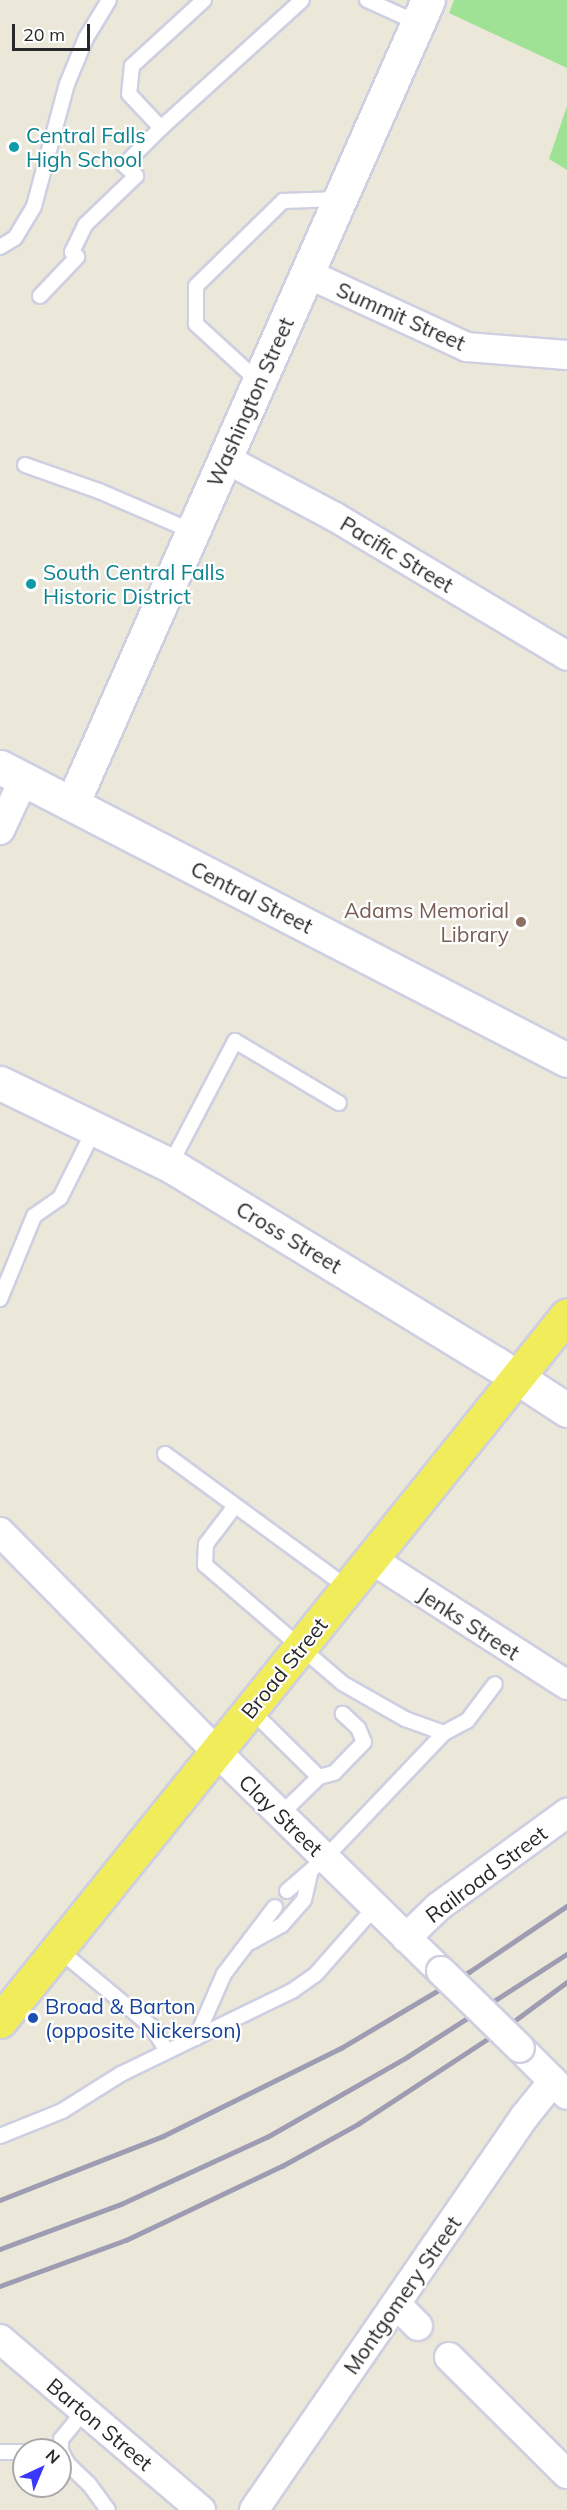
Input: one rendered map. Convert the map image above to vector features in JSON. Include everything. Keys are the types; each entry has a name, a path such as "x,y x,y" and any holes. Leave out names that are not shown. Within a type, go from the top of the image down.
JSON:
{"main road":[{"name":"Washington Street","path":"72,804 423,11"},
{"name":"Central Street","path":"12,773 562,1054"},
{"name":"Cross Street","path":"0,1083 170,1166 567,1410"},
{"name":"Broad Street","path":"5,2004 58,1949 567,1315"}],"street":[{"name":"Summit Street","path":"308,274 468,347 567,355"},
{"name":"Pacific Street","path":"224,459 335,517 567,656"},
{"path":"0,830 12,773"},
{"name":"Clay Street","path":"0,1532 216,1752 281,1814 318,1865 375,1907 560,2088"},
{"name":"Jenks Street","path":"371,1559 507,1658 567,1685"},
{"name":"Railroad Street","path":"406,1938 438,1907 567,1813"},
{"name":"Montgomery Street","path":"254,2510 525,2116 560,2088"},
{"path":"396,2304 417,2326"},
{"name":"Barton Street","path":"0,2339 201,2510"},
{"path":"449,2358 567,2474"}],"lane":[{"path":"0,247 15,238 34,206 67,84 86,38 109,0"},
{"path":"161,128 129,94 132,66 204,0"},
{"path":"40,296 77,257 72,252 85,225 136,176 124,165 161,128 302,0"},
{"path":"367,0 423,11"},
{"path":"259,382 196,324 196,286 283,201 341,199"},
{"path":"25,465 68,479 192,531"},
{"path":"170,1166 235,1041 339,1103"},
{"path":"0,1299 34,1216 60,1198 95,1128"},
{"path":"165,1454 348,1588"},
{"path":"235,1506 206,1544 206,1565 342,1683 405,1719 444,1734"},
{"path":"287,1891 318,1865 444,1734 467,1721 495,1684"},
{"path":"251,1710 319,1777"},
{"path":"281,1814 319,1777 334,1773 364,1742 358,1728 342,1714"},
{"path":"246,1944 282,1925 304,1900 318,1865"},
{"path":"196,2037 224,1974 275,1907"},
{"path":"0,2136 62,2111 121,2074 305,1983 375,1907"},
{"path":"58,1949 152,2027 167,2051"},
{"path":"63,2438 84,2411"},
{"path":"72,2468 89,2484 108,2510"}],"green space":[{"path":"454,0 567,0 567,68 449,13"},
{"path":"567,106 567,170 549,159"}],"railway":[{"path":"0,2200 163,2136 341,2048 469,1972 567,1906"},
{"path":"0,2249 121,2204 267,2137 407,2057 567,1954"},
{"path":"0,2286 126,2240 282,2166 358,2124 510,2024 567,1982"}],"place":[{"name":"Central Falls High School","path":"14,147"},
{"name":"South Central Falls Historic District","path":"31,584"},
{"name":"Adams Memorial Library","path":"521,922"},
{"name":"Broad & Barton (opposite Nickerson)","path":"33,2018"}]}
